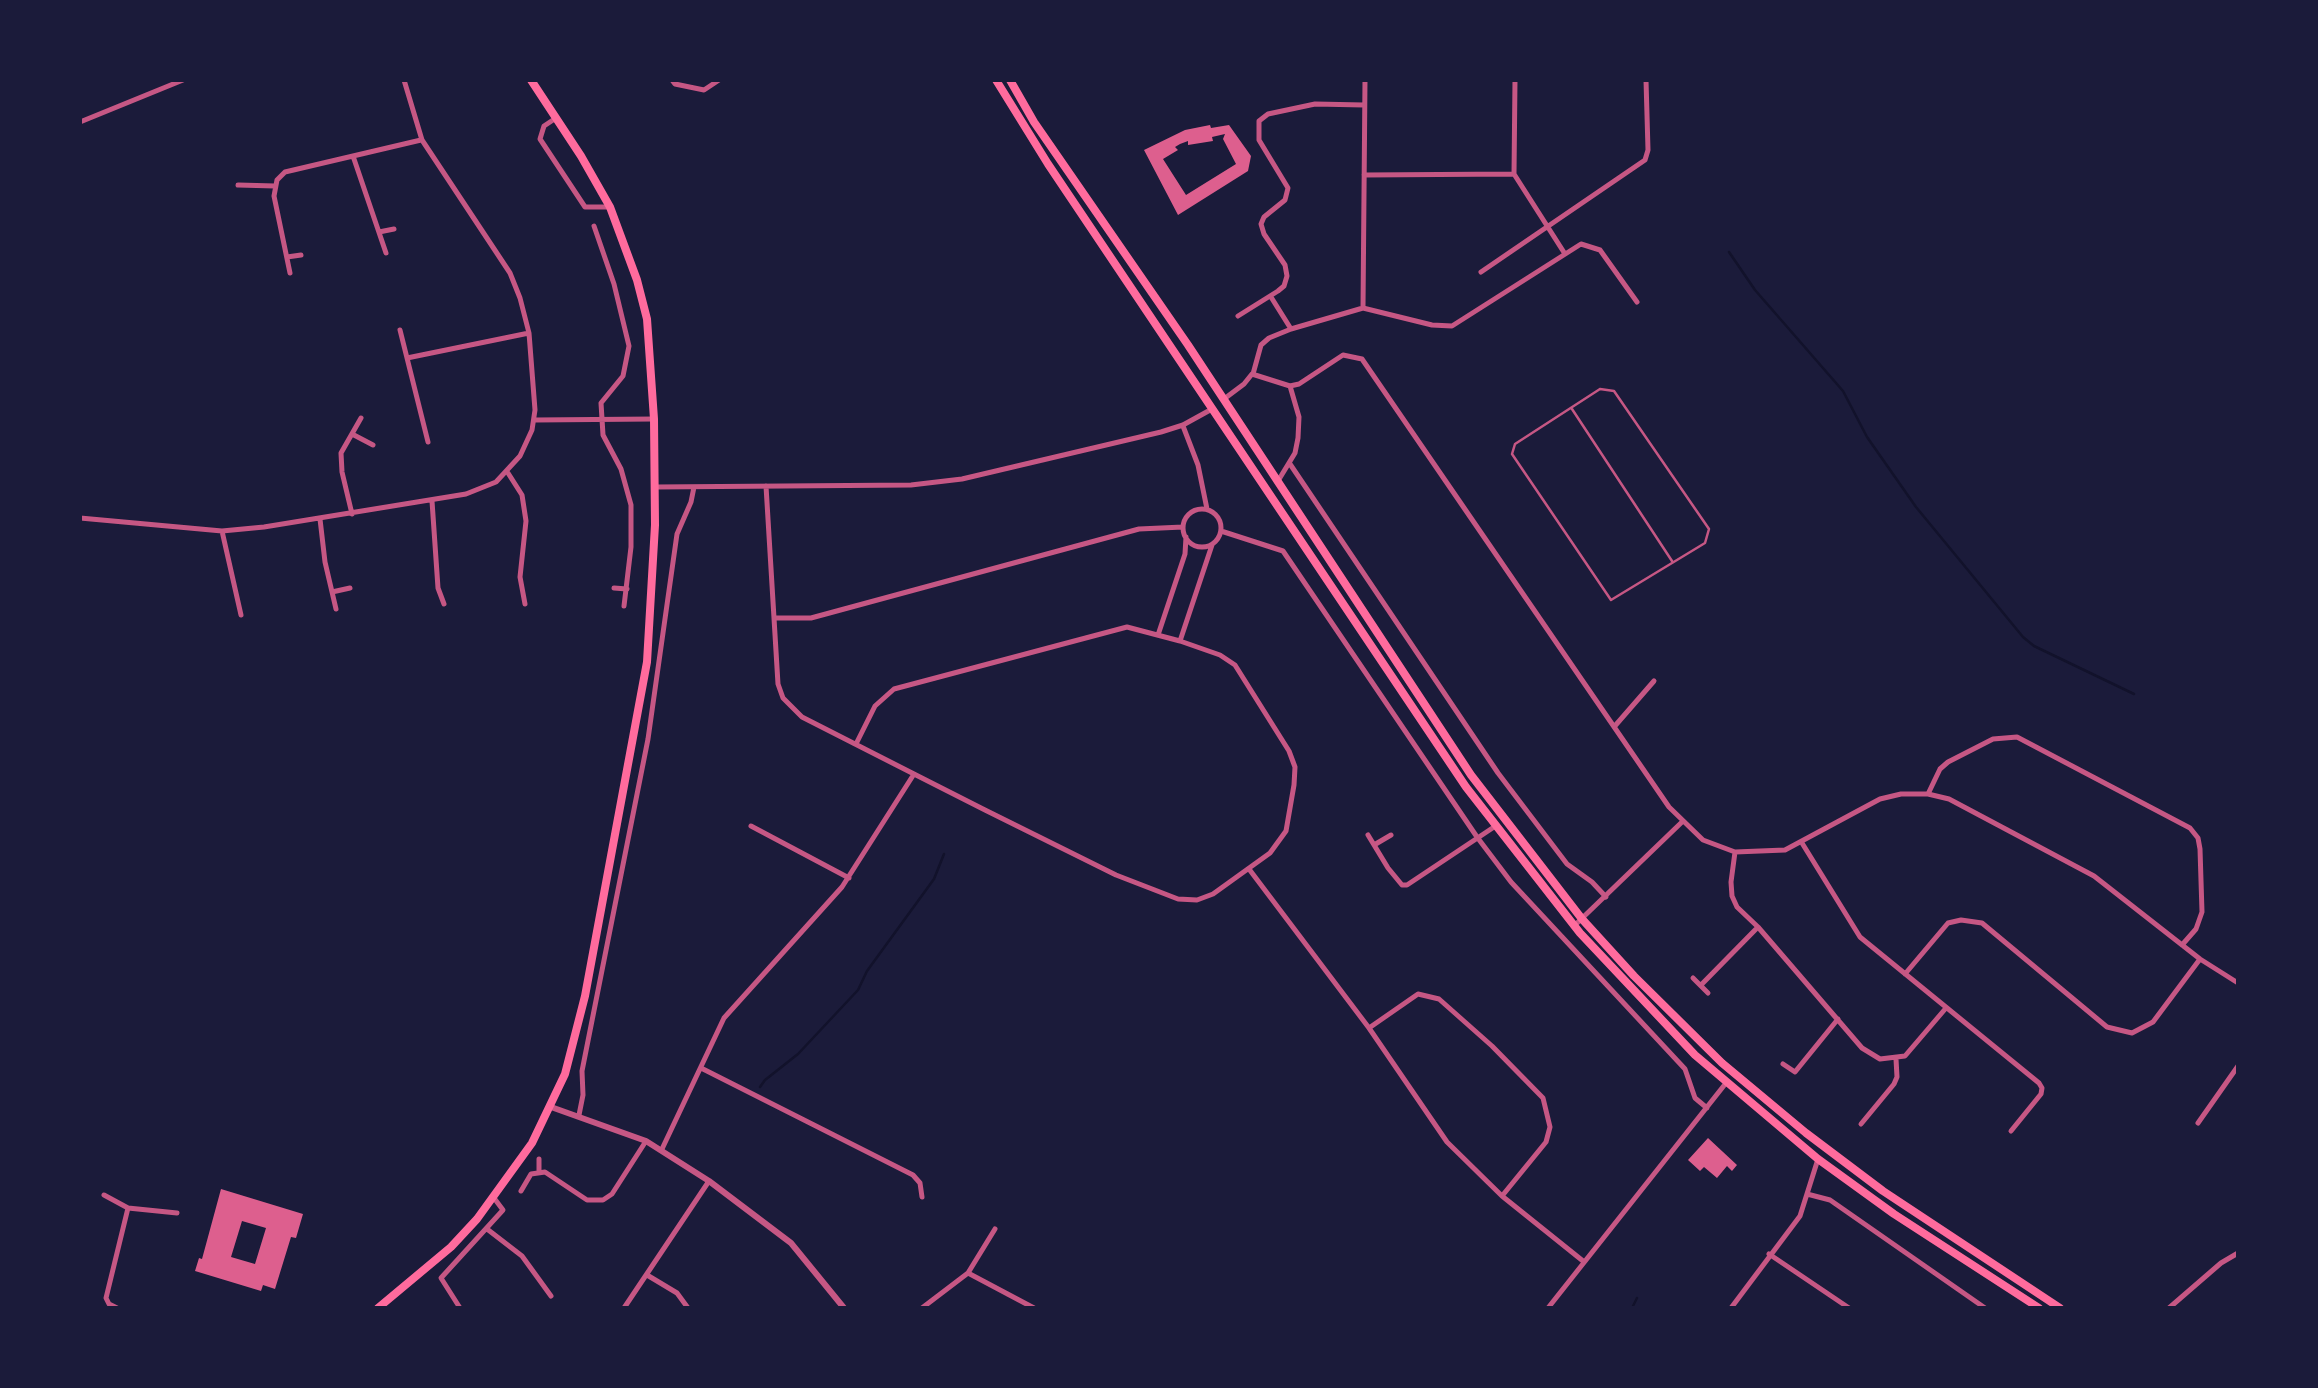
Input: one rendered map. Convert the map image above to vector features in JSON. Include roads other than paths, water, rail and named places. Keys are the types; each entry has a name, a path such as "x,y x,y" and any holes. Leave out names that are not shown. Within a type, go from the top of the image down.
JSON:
{"main road":[{"path":"378,1308 451,1247 477,1219 532,1143 551,1106 577,1037 638,718 652,610 654,419 647,319 610,206 530,80"},
{"path":"996,80 1048,164 1494,827 1574,926 1726,1084 1818,1159 1894,1214 2039,1308"},
{"path":"1010,80 1093,211 1224,399 1471,774 1582,919 1645,988 1734,1074 1826,1149 2060,1308"},
{"path":"1212,409 1224,399"},
{"path":"1726,1084 1734,1074"},
{"path":"1818,1159 1826,1149"}],"street":[{"path":"80,122 183,80"},
{"path":"80,518 222,531 432,500 486,488 508,473 527,445 535,420 530,333 510,272 422,140 404,80"},
{"path":"672,80 704,90 719,80"},
{"path":"1363,308 1365,80"},
{"path":"1515,80 1514,174 1565,254"},
{"path":"1481,272 1644,160 1648,150 1646,80"},
{"path":"1238,316 1284,286 1286,270 1262,224 1264,216 1285,200 1288,188 1259,140 1259,121 1268,114 1315,104 1364,105"},
{"path":"556,118 544,126 540,139 585,208 610,206"},
{"path":"290,273 276,207 275,186 285,172 422,140"},
{"path":"353,156 386,253"},
{"path":"1364,174 1514,174"},
{"path":"238,185 275,186"},
{"path":"594,226 614,284 628,346 622,376 602,398 601,420 603,435 621,468 631,504 624,606"},
{"path":"379,232 394,229"},
{"path":"1224,399 1252,374 1261,346 1291,329 1363,308 1452,326 1581,244 1600,250 1637,302"},
{"path":"287,257 300,255"},
{"path":"1270,296 1291,329"},
{"path":"400,330 428,442"},
{"path":"406,358 530,333"},
{"path":"1252,374 1290,386 1343,355 1362,359 1682,822 1703,840 1736,852 1767,853 1802,843 1880,799 1928,794 1949,799 2074,864 2200,960 2238,983"},
{"path":"1278,482 1290,464 1299,427 1290,386"},
{"path":"654,487 911,485 962,478 1123,442 1182,425 1212,409"},
{"path":"352,514 342,472 342,453 361,418"},
{"path":"535,420 654,419"},
{"path":"1180,641 1208,553 1221,532 1218,517 1207,509 1198,465 1182,425"},
{"path":"352,434 373,446"},
{"path":"1290,464 1498,772 1566,864 1606,897"},
{"path":"508,473 522,495 526,521 520,577 525,604"},
{"path":"766,486 778,684 783,698 802,716 856,744 914,774 1116,876 1178,899 1206,897 1270,853 1283,838 1294,785 1294,767 1288,751 1234,664 1180,641 1127,627 902,686 878,701 856,744"},
{"path":"579,1115 582,1071 648,739 677,534 694,487"},
{"path":"432,500 438,588 444,604"},
{"path":"1158,635 1185,554 1183,527 1192,512 1207,509"},
{"path":"320,519 336,608"},
{"path":"774,618 811,618 1140,529 1183,527"},
{"path":"222,531 240,615"},
{"path":"1221,532 1283,551 1511,882 1685,1069 1695,1098 1707,1108"},
{"path":"1186,537 1198,546 1214,543"},
{"path":"332,592 350,588"},
{"path":"614,588 626,589"},
{"path":"224,601 236,598"},
{"path":"1614,726 1654,681"},
{"path":"1928,794 1940,769 1948,762 1993,739 2017,737 2190,828 2200,849 2202,912 2196,929 2182,945"},
{"path":"662,1149 733,1007 849,878 914,774"},
{"path":"1574,926 1682,822"},
{"path":"751,826 849,878"},
{"path":"1368,836 1402,885 1406,885 1494,827"},
{"path":"1374,845 1391,835"},
{"path":"1802,843 1860,938 2042,1088 2011,1131"},
{"path":"1736,852 1732,896 1737,907 1872,1055 1896,1059 1912,1051 1946,1008"},
{"path":"1250,869 1369,1028 1447,1142 1502,1196 1583,1260"},
{"path":"1904,974 1948,923 1982,923 2108,1027 2132,1033 2152,1022 2200,960"},
{"path":"1701,985 1758,927"},
{"path":"1692,978 1708,993"},
{"path":"1369,1028 1418,994 1439,1000 1543,1098 1550,1127 1546,1142 1502,1196"},
{"path":"1784,1064 1795,1072 1838,1018"},
{"path":"1861,1124 1894,1084 1896,1059"},
{"path":"2198,1124 2238,1066"},
{"path":"701,1068 913,1176 920,1183 922,1197"},
{"path":"1548,1308 1726,1084"},
{"path":"551,1106 646,1141 709,1180 778,1230 844,1308"},
{"path":"520,1191 531,1174 539,1172 555,1177 587,1200 604,1200 612,1194 646,1141"},
{"path":"539,1159 539,1172"},
{"path":"1730,1308 1800,1216 1818,1159"},
{"path":"624,1308 709,1180"},
{"path":"1807,1194 1830,1200 1986,1308"},
{"path":"104,1195 128,1208 177,1213"},
{"path":"460,1308 441,1278 504,1210 494,1198"},
{"path":"117,1308 106,1298 128,1208"},
{"path":"487,1229 522,1256 552,1296"},
{"path":"922,1308 968,1273 995,1229"},
{"path":"2169,1308 2238,1252"},
{"path":"1769,1254 1849,1308"},
{"path":"968,1273 1034,1308"},
{"path":"647,1275 677,1293 688,1308"}],"lane":[{"path":"1600,390 1614,391 1709,529 1705,543 1611,600 1512,454 1515,444 1571,408 1600,390"},
{"path":"1571,408 1673,562"}],"waterway":[{"path":"1729,252 1755,290 1843,391 1867,437 1916,507 2023,637 2134,694"},
{"path":"760,1087 798,1054 858,990 867,971 934,879 944,854"},
{"path":"1632,1308 1637,1298"}]}
